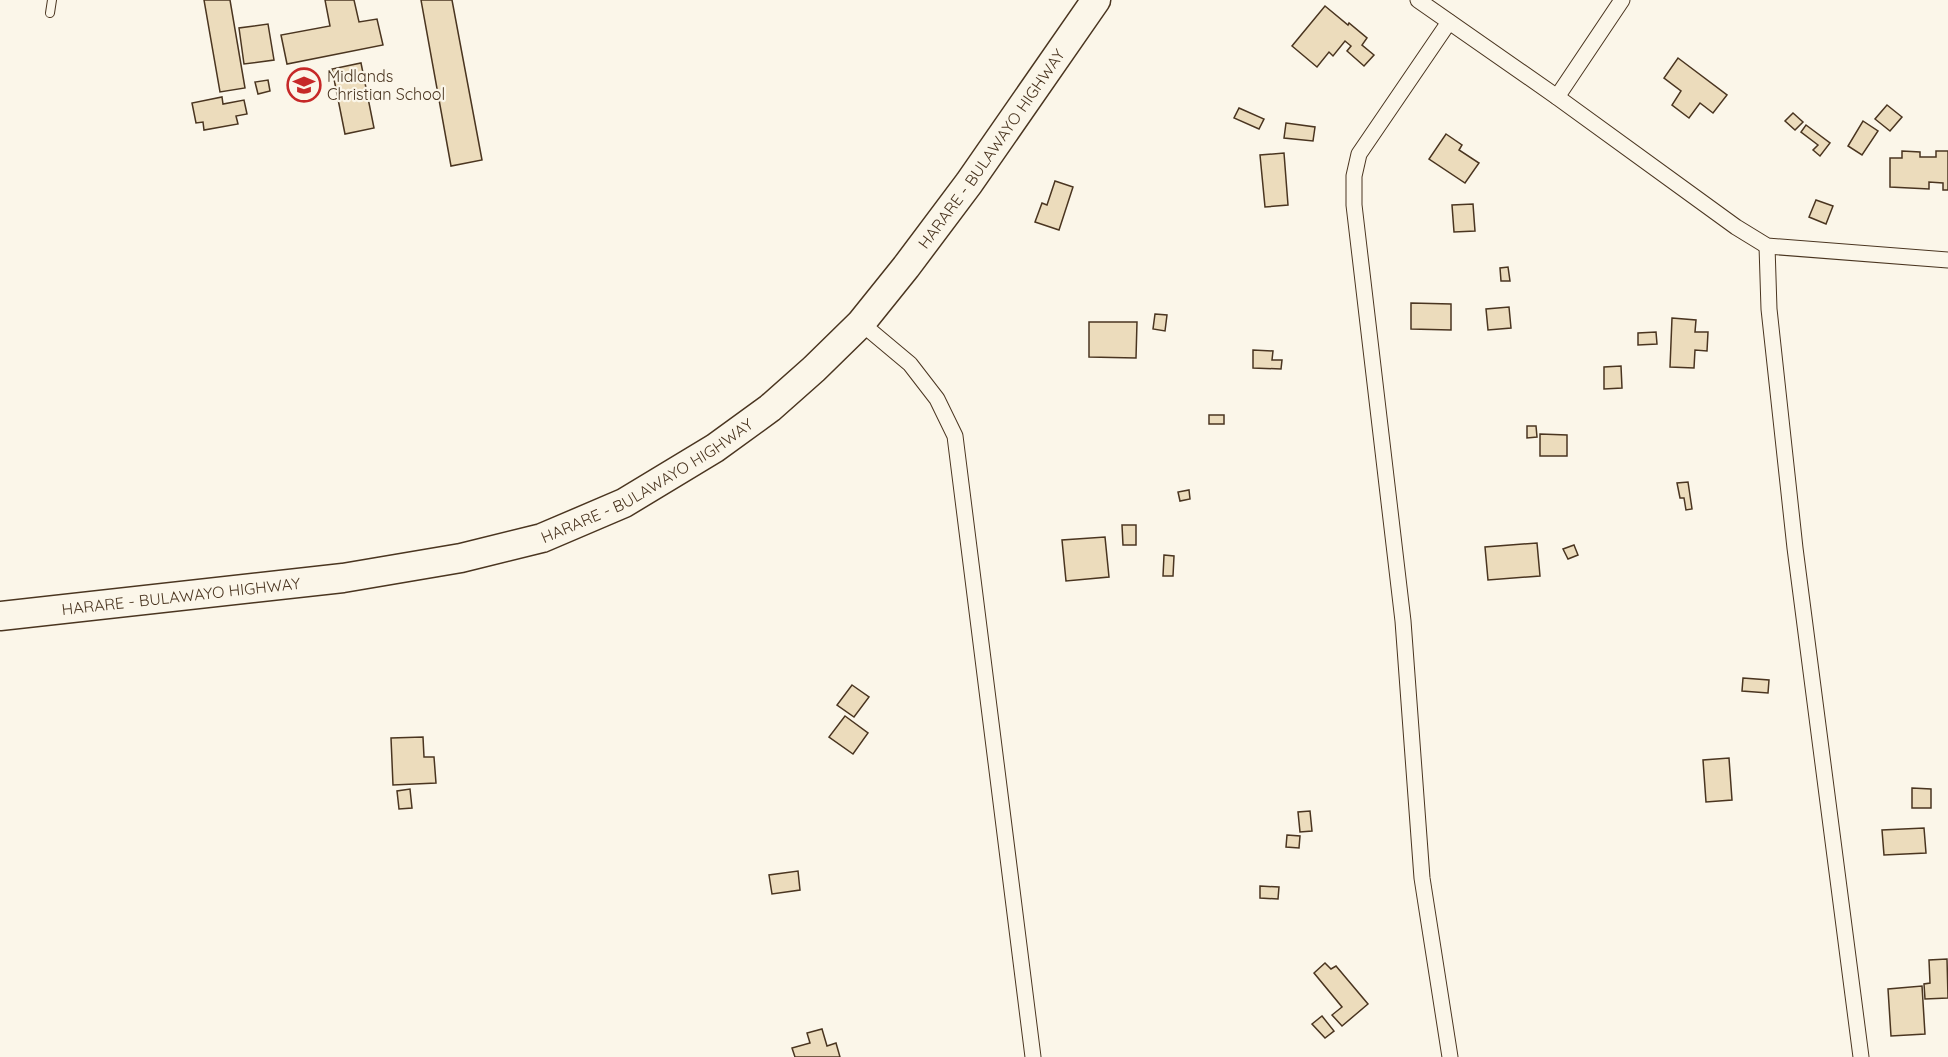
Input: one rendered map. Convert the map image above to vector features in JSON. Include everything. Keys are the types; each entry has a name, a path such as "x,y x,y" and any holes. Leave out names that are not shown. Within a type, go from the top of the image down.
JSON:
{"highway":[{"name":"HARARE - BULAWAYO HIGHWAY","path":"0,616 343,578 461,558 542,538 624,503 715,448 770,408 861,323 969,183 1096,0"}],"street":[{"path":"1418,0 1557,96 1736,228 1767,246 1948,260"},
{"path":"1557,96 1622,0"},
{"path":"1449,22 1359,154 1354,176 1354,205 1403,621 1422,878 1450,1057"},
{"path":"1767,246 1769,309 1795,548 1861,1057"},
{"path":"861,323 910,364 937,399 955,436 1033,1057"}],"lane":[{"path":"50,13 52,0"}],"building":[{"path":"204,0 230,0 245,88 220,92"},
{"path":"325,0 354,0 359,22 377,19 383,45 287,64 281,35 330,26"},
{"path":"421,0 452,0 482,160 451,166"},
{"path":"1325,6 1367,38 1362,45 1374,55 1364,66 1347,51 1351,46 1345,41 1333,56 1329,52 1317,67 1292,46"},
{"path":"268,24 274,60 244,64 239,28"},
{"path":"1678,58 1727,95 1713,113 1700,103 1689,118 1672,105 1681,91 1664,78"},
{"path":"361,63 374,128 345,134 332,69"},
{"path":"268,80 270,91 258,94 255,82"},
{"path":"222,97 223,104 244,100 247,114 236,116 238,124 204,130 203,122 196,123 192,103"},
{"path":"1887,105 1902,117 1890,131 1875,119"},
{"path":"1239,108 1264,119 1259,129 1234,118"},
{"path":"1793,113 1803,122 1795,130 1785,121"},
{"path":"1863,121 1878,131 1862,155 1848,146"},
{"path":"1286,123 1315,127 1313,141 1284,138"},
{"path":"1806,125 1830,143 1820,156 1813,150 1818,145 1801,132"},
{"path":"1446,134 1462,145 1459,150 1479,163 1465,183 1429,159"},
{"path":"1902,151 1920,152 1920,157 1936,157 1936,151 1948,151 1948,190 1943,190 1943,183 1929,182 1929,189 1890,187 1890,158 1902,158"},
{"path":"1284,153 1288,205 1265,207 1260,155"},
{"path":"1055,181 1073,187 1059,230 1035,222 1042,203 1047,205"},
{"path":"1816,200 1833,206 1826,224 1809,217"},
{"path":"1473,204 1475,231 1454,232 1452,205"},
{"path":"1508,267 1510,281 1501,281 1500,268"},
{"path":"1411,303 1451,304 1451,330 1411,329"},
{"path":"1509,307 1511,328 1488,330 1486,309"},
{"path":"1155,314 1167,315 1165,331 1153,329"},
{"path":"1672,318 1696,320 1695,332 1708,332 1707,351 1695,350 1694,368 1670,367"},
{"path":"1089,322 1137,322 1136,358 1089,357"},
{"path":"1656,332 1657,344 1638,345 1638,333"},
{"path":"1253,350 1273,351 1272,360 1282,360 1281,369 1253,368"},
{"path":"1621,366 1622,388 1604,389 1604,367"},
{"path":"1209,415 1224,415 1224,424 1209,424"},
{"path":"1527,426 1536,426 1537,437 1527,438"},
{"path":"1540,434 1567,435 1567,456 1540,456"},
{"path":"1688,482 1692,509 1686,510 1684,498 1680,498 1677,483"},
{"path":"1189,490 1190,499 1180,501 1178,492"},
{"path":"1122,525 1136,525 1136,545 1123,545"},
{"path":"1105,537 1109,577 1066,581 1062,540"},
{"path":"1537,543 1540,576 1488,580 1485,547"},
{"path":"1574,545 1578,555 1568,559 1563,549"},
{"path":"1164,555 1174,556 1173,576 1163,576"},
{"path":"1743,678 1769,680 1768,693 1742,691"},
{"path":"852,685 869,697 854,717 837,705"},
{"path":"845,716 868,733 853,754 829,737"},
{"path":"423,737 424,757 434,757 436,783 393,785 391,738"},
{"path":"1729,758 1732,800 1706,802 1703,760"},
{"path":"1912,788 1931,789 1931,808 1912,808"},
{"path":"410,789 412,808 399,809 397,791"},
{"path":"1310,811 1312,831 1300,832 1298,812"},
{"path":"1924,828 1926,853 1884,855 1882,830"},
{"path":"1287,835 1300,836 1299,848 1286,847"},
{"path":"798,871 800,890 772,894 769,875"},
{"path":"1260,886 1279,887 1278,899 1260,898"},
{"path":"1947,959 1948,998 1925,999 1924,984 1930,983 1929,960"},
{"path":"1325,963 1331,969 1336,966 1368,1004 1342,1026 1332,1015 1342,1007 1314,973"},
{"path":"1922,986 1925,1034 1891,1036 1888,989"},
{"path":"1322,1016 1334,1031 1325,1038 1312,1024"},
{"path":"822,1029 827,1046 836,1043 840,1057 795,1057 792,1048 810,1043 807,1033"}],"place":[{"name":"Midlands Christian School","path":"304,85"}]}
